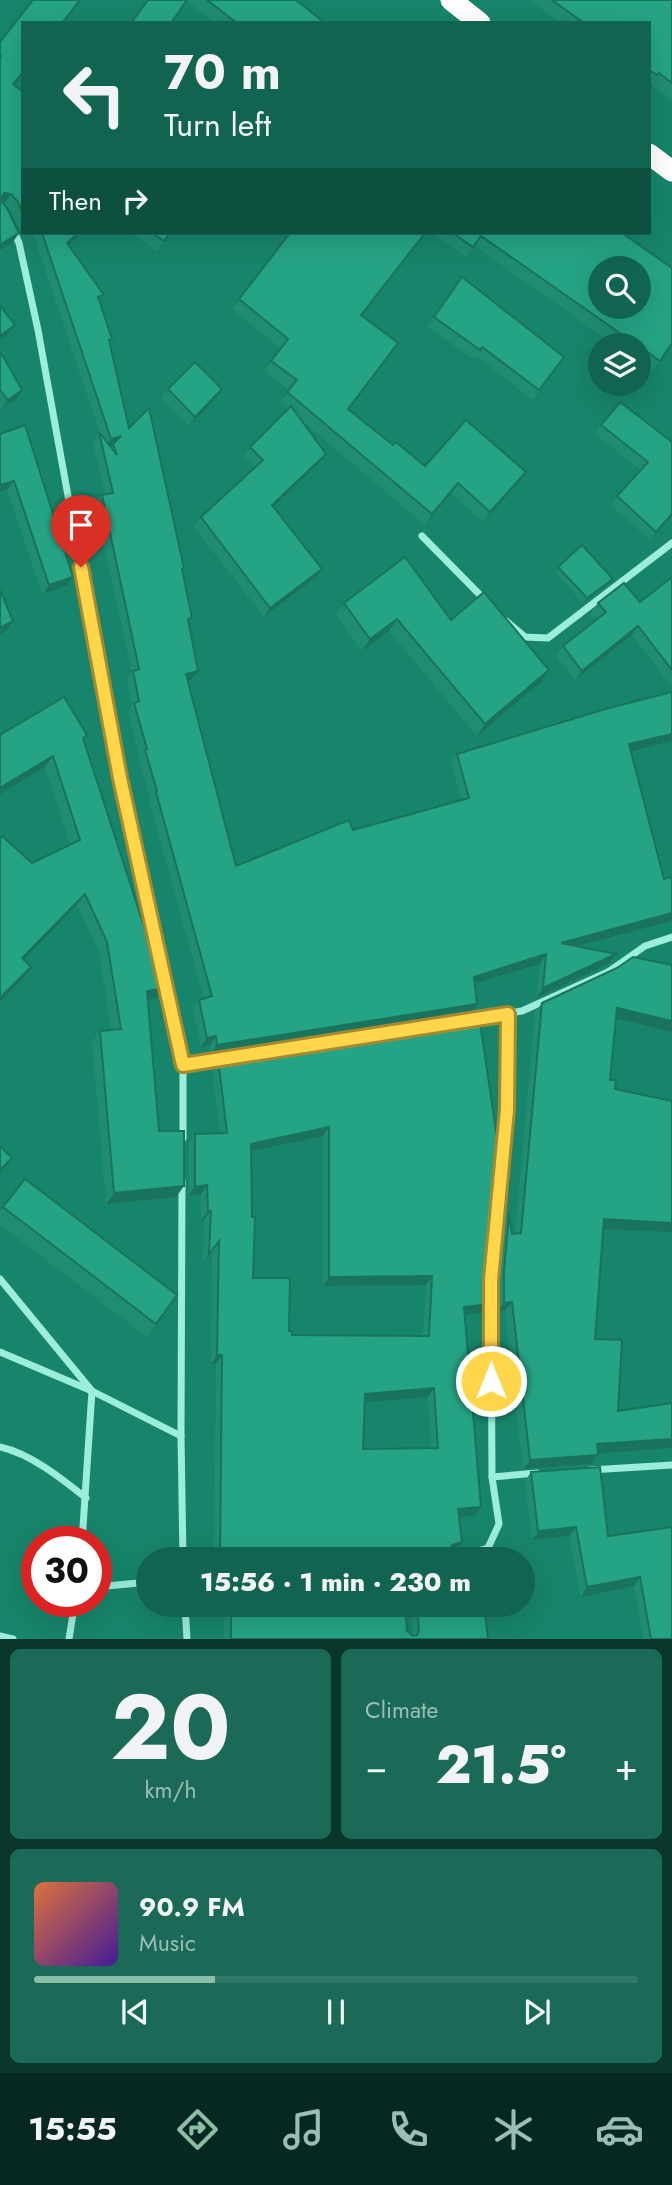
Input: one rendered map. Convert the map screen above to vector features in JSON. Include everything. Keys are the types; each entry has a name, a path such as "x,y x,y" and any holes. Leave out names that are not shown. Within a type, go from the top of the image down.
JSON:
{"highway":[{"path":"451,0 477,21"},
{"path":"651,156 672,172"}],"street":[{"path":"10,223 19,243 38,330 120,778 183,1065 183,1147"},
{"path":"422,536 494,610"},
{"path":"503,619 525,636 548,638 672,543"},
{"path":"468,1020 522,1011 608,972 645,946 672,937"},
{"path":"488,1547 499,1524 492,1477 491,1280 507,1110 508,1014"},
{"path":"183,1065 237,1056"},
{"path":"182,1175 183,1547"},
{"path":"0,1279 92,1391 83,1526"},
{"path":"0,1352 92,1391 181,1436"},
{"path":"0,1447 12,1450 61,1478 86,1499"},
{"path":"579,1471 672,1465"},
{"path":"492,1477 552,1472"},
{"path":"112,1585 136,1583"},
{"path":"69,1639 72,1617"},
{"path":"186,1617 187,1639"},
{"path":"0,1636 13,1639"}],"building":[{"path":"33,0 80,0 64,21 21,21 21,74 13,84 21,90 21,209 11,194 4,193 0,200 0,42"},
{"path":"148,0 187,0 172,21 132,21"},
{"path":"207,0 296,0 322,21 234,21"},
{"path":"552,0 672,0 672,83 659,73 657,75 651,71 651,21 581,21"},
{"path":"0,200 19,233 0,245"},
{"path":"43,235 76,235 67,243 104,295 98,297 112,339 109,340 129,428 149,408 184,568 182,569 192,618 188,619 198,671 186,674 236,866 349,820 353,830 469,798 457,754 672,692 672,734 629,744 664,879 672,877 672,913 561,943 616,954 543,988 546,954 474,977 477,1004 217,1045 216,1036 207,1038 199,1000 212,996 134,703 139,701 133,671 139,669 102,495 113,493 99,432 117,455 113,444 121,436 111,439"},
{"path":"155,235 168,235 164,241"},
{"path":"288,235 423,235 361,315 398,343 348,409 393,445 396,442 425,466 466,420 526,472 490,512 458,483 432,514 287,392 297,380 271,361 288,339 239,299"},
{"path":"456,235 625,235 672,268 672,343 660,361 651,355 651,333 620,333 600,319 651,319 651,256 588,256 588,311 481,236 473,247"},
{"path":"462,277 564,357 539,390 482,347 480,350 434,317"},
{"path":"0,306 15,325 0,336"},
{"path":"0,351 22,390 8,400 0,390"},
{"path":"195,362 222,389 195,417 168,389"},
{"path":"620,402 672,442 672,514 656,532 617,496 648,462 601,425"},
{"path":"291,406 326,454 272,505 322,569 270,608 201,517 263,460 250,447"},
{"path":"25,425 73,577 49,585 14,481 0,485 0,434"},
{"path":"582,545 613,579 587,598 558,567"},
{"path":"405,557 451,620 484,592 549,670 485,724 397,619 370,639 344,603"},
{"path":"672,577 672,670 638,626 582,671 563,646 606,612 598,603 624,583 640,602"},
{"path":"0,590 13,621 0,628"},
{"path":"64,697 87,735 83,738 164,988 147,991 159,1131 184,1131 184,1186 114,1193 100,1031 121,1029 107,942 85,894 22,958 31,967 0,998 0,838 2,836 32,863 80,840 53,756 0,788 0,735"},
{"path":"633,957 672,965 672,1021 617,1008 610,1080 616,1080 615,1089 672,1101 672,1223 604,1219 595,1339 622,1340 618,1411 672,1403 672,1439 597,1444 598,1455 530,1460 512,1302 504,1303 504,1271 509,1215 512,1234 521,1233 542,1003 617,968"},
{"path":"479,1016 501,1164 491,1271 491,1304 464,1307 481,1507 458,1509 462,1542 451,1547 220,1547 222,1355 217,1355 219,1241 209,1254 211,1211 208,1211 207,1185 195,1187 195,1134 227,1133 218,1058","holes":["329,1127 329,1277 432,1276 429,1336 292,1335 292,1331 289,1331 290,1278 253,1278 255,1217 252,1217 251,1144","434,1388 438,1448 363,1449 365,1394"]},
{"path":"0,1146 12,1158 0,1170"},
{"path":"25,1179 177,1295 156,1324 3,1207"},
{"path":"600,1467 608,1536 672,1527 672,1639 651,1639 640,1577 587,1587 576,1527 538,1531 531,1472"},
{"path":"231,1617 406,1617 407,1631 413,1636 417,1635 419,1630 418,1617 485,1617 488,1639 231,1639"}],"route":[{"path":"81,567 120,778 183,1065 508,1014 507,1110 491,1280 491,1381"}]}
